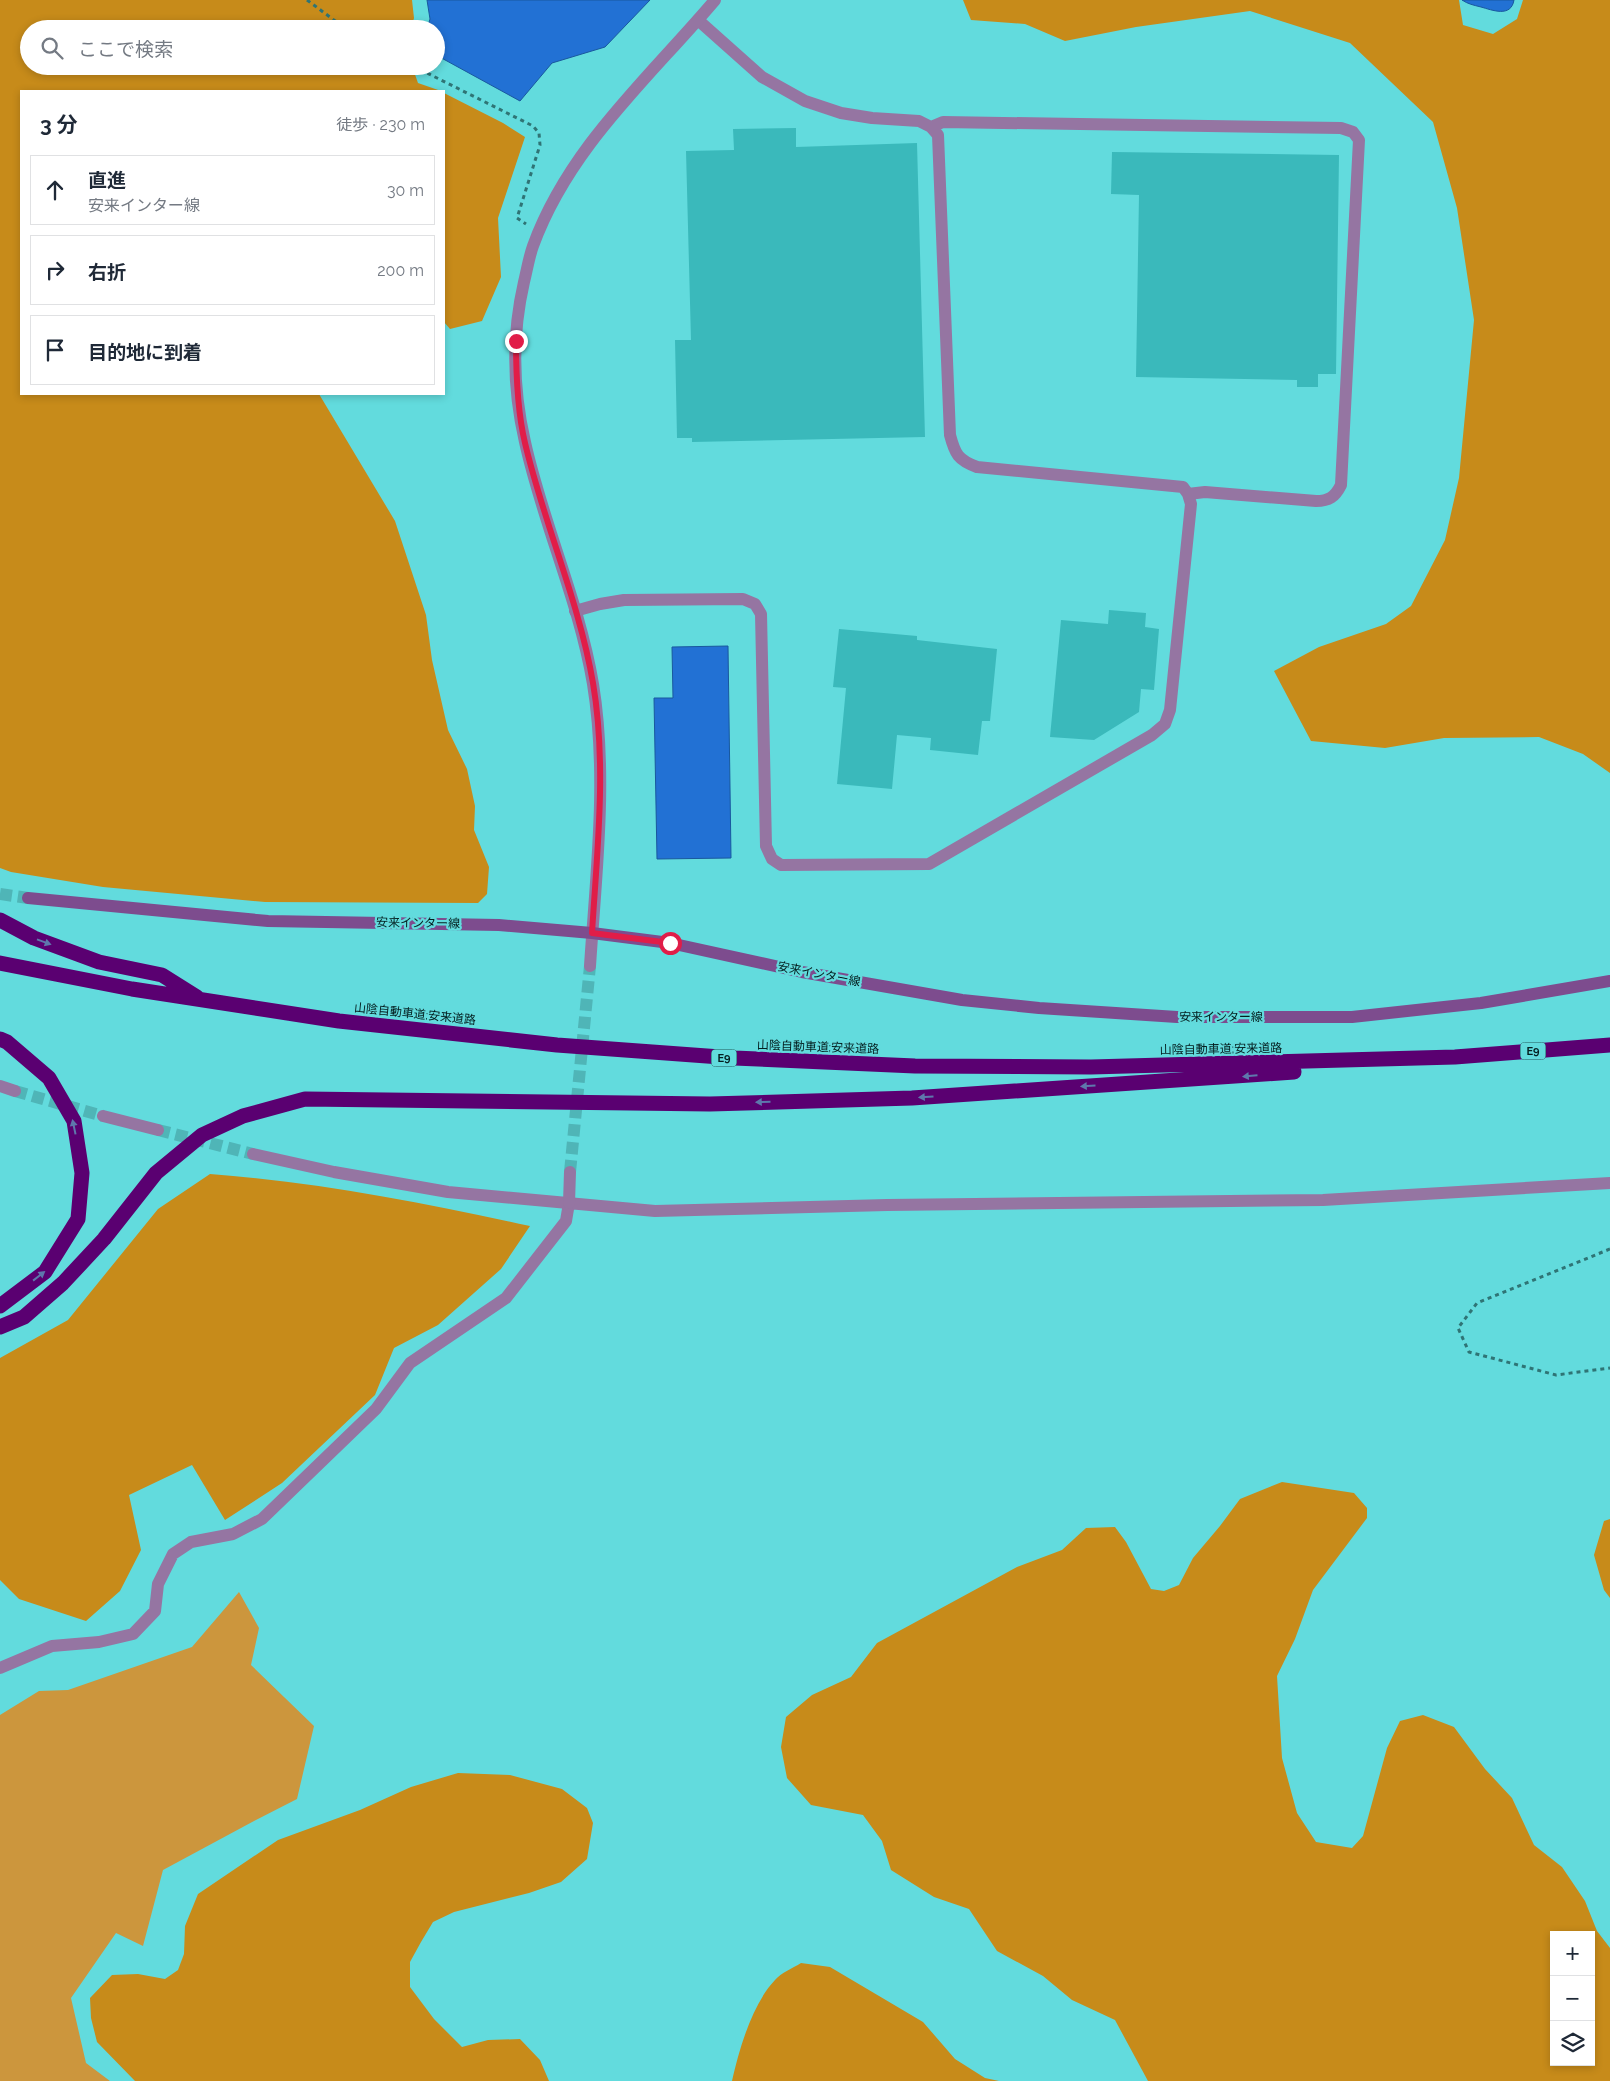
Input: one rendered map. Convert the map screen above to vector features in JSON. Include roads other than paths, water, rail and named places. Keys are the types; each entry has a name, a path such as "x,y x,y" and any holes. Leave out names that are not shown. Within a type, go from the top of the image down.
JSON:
{"highway":[{"path":"0,920 34,938 99,962 162,975 204,1001"},
{"name":"山陰自動車道;安来道路","path":"0,963 204,1001 339,1021 548,1044 734,1058 915,1066 1091,1067 1455,1057 1610,1045"},
{"path":"0,1039 7,1042 49,1078 74,1121 82,1173 78,1218 45,1272 0,1306"},
{"path":"0,1327 24,1317 63,1283 104,1239 156,1173 202,1135 243,1116 306,1100 710,1104 912,1098 1233,1077 1455,1057"}],"main road":[{"name":"安来インター線","path":"28,898 268,921 499,925 592,933 670,943 802,972 962,1000 1039,1008 1177,1017 1352,1017 1481,1003 1610,981"}],"street":[{"path":"590,966 598,838 600,744 593,684 575,611 525,442 516,378 516,341 519,308 532,249 538,232 561,185 580,156 657,64 715,0"},
{"path":"575,611 624,600 743,599 755,604 761,614 766,846 772,859 781,865 929,864 1152,735 1165,724 1170,710 1191,504 1188,494 1183,488 977,467 966,463 954,453 950,435 938,135 931,127 918,121 872,118 841,113 805,101 762,77 698,20"},
{"path":"931,127 943,122 1341,128 1353,132 1359,140 1341,485 1337,494 1328,501 1205,492 1188,494"},
{"path":"0,1086 15,1091"},
{"path":"103,1116 158,1130"},
{"path":"253,1154 334,1172 448,1192 655,1211 887,1205 1323,1200 1610,1183"},
{"path":"0,1668 52,1646 99,1642 132,1634 155,1611 158,1584 173,1554 191,1542 233,1534 262,1519 376,1409 410,1364 506,1298 566,1221 569,1203 570,1172"}],"water":[{"path":"427,0 650,0 605,47 552,63 520,101 445,60 445,20 430,19"},
{"path":"1462,0 1514,0 1509,9 1500,11 1490,10"},
{"path":"728,646 731,858 657,859 654,698 673,698 672,647"}],"tunnel":[{"path":"0,894 28,898"},
{"path":"570,1172 590,966"},
{"path":"15,1091 103,1116"},
{"path":"158,1130 253,1154"}]}
